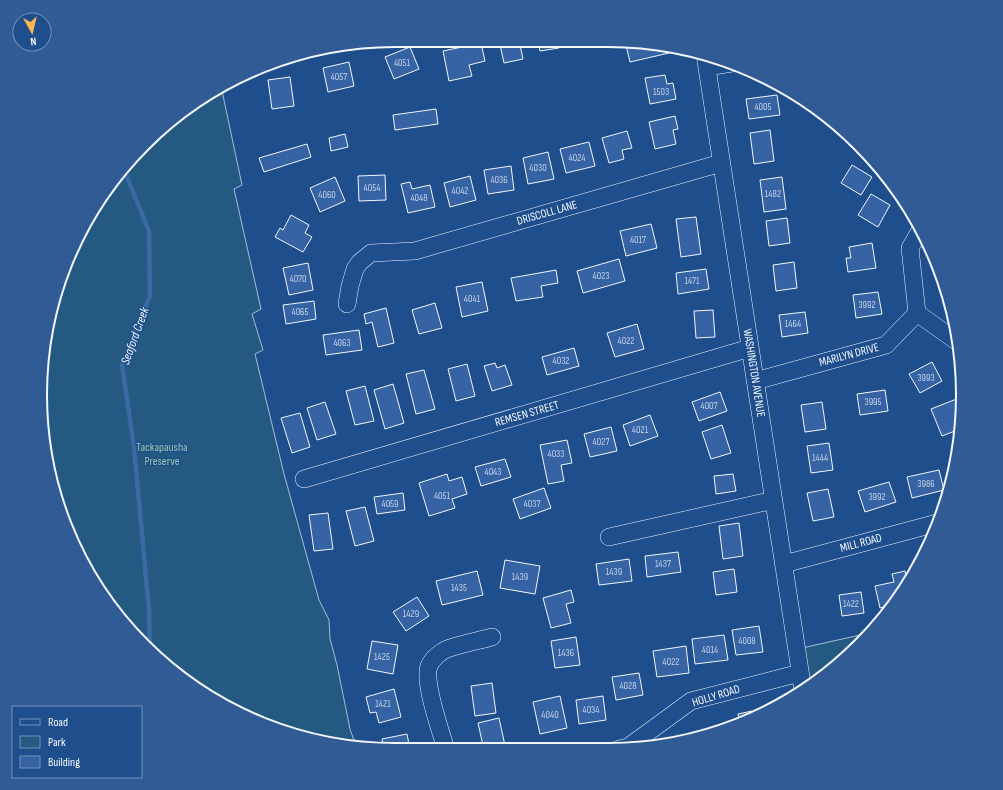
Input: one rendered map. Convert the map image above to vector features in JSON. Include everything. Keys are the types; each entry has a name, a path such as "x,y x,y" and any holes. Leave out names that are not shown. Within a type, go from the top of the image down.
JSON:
{"street":[{"name":"WASHINGTON AVENUE","path":"706,61 802,683"},
{"name":"DRISCOLL LANE","path":"347,304 355,269 360,262 371,253 415,251 722,163"},
{"path":"917,236 910,248 917,313 951,337"},
{"name":"MARILYN DRIVE","path":"755,381 886,345 917,313"},
{"name":"REMSEN STREET","path":"304,479 750,348"},
{"path":"609,537 774,500"},
{"name":"MILL ROAD","path":"784,564 931,525"},
{"path":"444,743 430,691 428,678 429,666 436,657 446,650 492,637"},
{"name":"HOLLY ROAD","path":"635,742 691,701 800,673"}],"green space":[{"name":"Tackapausha Preserve","path":"223,93 242,185 234,189 261,309 252,314 263,350 255,354 284,474 319,600 329,620 330,639 350,729 354,740 305,731 262,717 221,696 183,671 166,657 133,624 119,607 94,569 73,528 65,507 54,463 50,440 47,395 50,350 59,305 73,262 94,221 119,183 133,166 166,133 183,119"},
{"path":"860,635 837,657 807,680 802,648"}],"building":[{"path":"410,47 419,69 394,79 385,57"},
{"path":"462,47 482,47 485,61 469,65 472,76 449,81 443,51"},
{"path":"501,47 520,47 523,59 504,63"},
{"path":"539,47 559,48 540,51"},
{"path":"627,48 669,53 630,62"},
{"path":"349,62 354,86 328,92 323,68"},
{"path":"665,75 667,84 673,83 676,99 650,104 645,78"},
{"path":"290,77 294,106 272,109 268,80"},
{"path":"777,95 780,115 749,119 746,99"},
{"path":"436,109 438,124 395,130 393,115"},
{"path":"675,116 678,129 673,130 676,144 655,149 649,122"},
{"path":"770,130 774,161 754,164 750,133"},
{"path":"627,131 632,148 622,150 624,159 609,163 602,138"},
{"path":"345,134 348,147 331,151 329,138"},
{"path":"589,142 595,166 566,173 560,149"},
{"path":"307,144 311,157 264,172 259,158"},
{"path":"548,152 554,179 528,184 523,158"},
{"path":"852,165 872,177 861,195 841,183"},
{"path":"511,166 514,190 488,194 484,170"},
{"path":"385,175 386,200 359,201 358,176"},
{"path":"470,176 476,200 450,207 444,183"},
{"path":"335,177 345,201 320,212 310,188"},
{"path":"782,177 786,209 764,212 760,180"},
{"path":"410,182 412,189 430,185 435,207 408,213 401,184"},
{"path":"871,194 890,205 878,227 858,215"},
{"path":"291,215 309,225 305,233 312,237 303,252 275,237 280,228 283,230"},
{"path":"696,217 701,254 681,257 676,219"},
{"path":"787,218 790,243 769,246 766,221"},
{"path":"651,224 657,248 626,256 620,231"},
{"path":"872,243 876,268 848,272 846,258 851,258 849,247"},
{"path":"619,259 625,281 583,293 577,271"},
{"path":"794,262 797,288 776,291 773,265"},
{"path":"308,263 313,290 289,295 283,268"},
{"path":"706,269 709,289 678,294 676,273"},
{"path":"556,270 558,283 541,286 543,297 516,301 511,278"},
{"path":"482,282 488,311 462,317 456,287"},
{"path":"878,292 882,314 856,318 853,295"},
{"path":"314,301 316,319 286,324 283,305"},
{"path":"435,303 442,328 419,334 412,310"},
{"path":"386,308 394,343 378,347 372,322 366,324 364,314"},
{"path":"713,310 715,337 696,338 694,311"},
{"path":"805,312 808,333 782,337 779,315"},
{"path":"637,324 644,349 615,357 607,333"},
{"path":"359,330 362,350 326,355 323,335"},
{"path":"574,348 579,366 547,375 542,357"},
{"path":"932,362 942,381 920,393 909,374"},
{"path":"495,363 497,368 505,365 512,385 492,391 484,366"},
{"path":"467,364 475,396 456,401 448,369"},
{"path":"424,370 435,409 416,414 406,374"},
{"path":"393,384 404,423 385,429 374,390"},
{"path":"365,386 374,421 355,425 346,391"},
{"path":"885,390 888,411 860,415 857,394"},
{"path":"720,392 727,411 699,421 692,402"},
{"path":"956,399 954,431 942,436 931,409"},
{"path":"325,402 336,434 317,440 307,408"},
{"path":"822,402 826,429 805,432 801,405"},
{"path":"300,413 310,447 292,453 281,418"},
{"path":"650,415 658,436 630,446 623,425"},
{"path":"722,425 731,453 711,459 702,432"},
{"path":"611,427 617,451 590,457 584,434"},
{"path":"567,440 572,463 561,465 564,481 548,484 540,445"},
{"path":"829,443 833,470 811,473 807,446"},
{"path":"505,459 511,477 481,486 475,467"},
{"path":"939,470 943,487 943,490 912,498 907,477"},
{"path":"447,474 449,481 462,477 467,494 452,499 455,508 429,516 419,483"},
{"path":"733,474 736,491 716,494 714,476"},
{"path":"889,482 896,502 865,512 858,491"},
{"path":"544,488 551,508 520,519 513,499"},
{"path":"828,489 834,517 813,521 807,493"},
{"path":"403,493 405,510 377,514 374,497"},
{"path":"365,507 374,541 355,546 346,511"},
{"path":"328,513 333,549 314,551 309,515"},
{"path":"739,523 743,556 723,559 719,526"},
{"path":"678,552 681,572 647,577 645,556"},
{"path":"629,559 632,581 599,585 596,564"},
{"path":"505,560 540,566 535,594 500,588"},
{"path":"734,569 737,592 716,595 713,572"},
{"path":"477,571 483,595 442,605 436,581"},
{"path":"905,571 906,574 884,607 880,608 875,586 894,582 892,574"},
{"path":"571,590 574,602 566,604 571,623 551,628 543,598"},
{"path":"861,592 864,613 842,616 839,595"},
{"path":"417,597 429,616 406,631 393,612"},
{"path":"759,626 763,652 736,655 732,630"},
{"path":"724,635 728,660 695,664 692,639"},
{"path":"576,637 580,665 555,668 551,641"},
{"path":"372,641 398,645 393,674 367,669"},
{"path":"686,646 689,673 657,677 653,651"},
{"path":"639,673 643,695 616,700 612,677"},
{"path":"492,683 496,713 475,716 471,686"},
{"path":"394,689 401,717 379,723 376,712 370,713 366,697"},
{"path":"560,696 567,728 540,734 533,702"},
{"path":"603,696 606,720 579,724 576,700"},
{"path":"752,711 739,718 738,714"},
{"path":"499,718 504,743 482,743 478,723"},
{"path":"407,734 409,743 383,742 382,739"}],"waterway":[{"name":"Seaford Creek","path":"126,175 149,231 150,296 122,365 134,447 149,610 150,642"}]}
